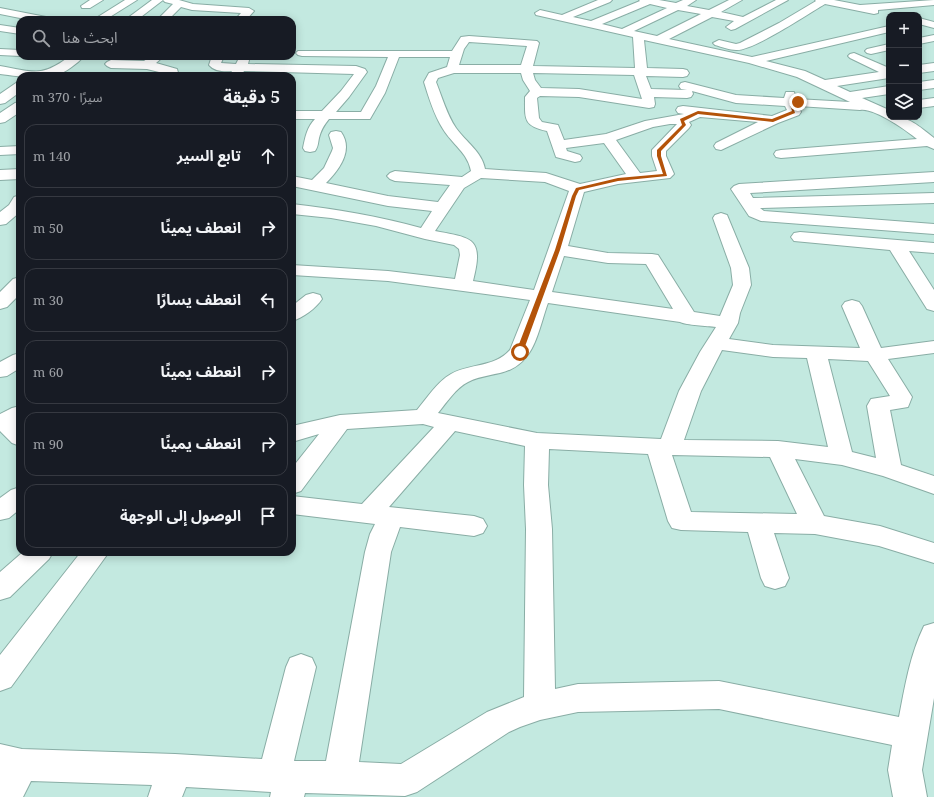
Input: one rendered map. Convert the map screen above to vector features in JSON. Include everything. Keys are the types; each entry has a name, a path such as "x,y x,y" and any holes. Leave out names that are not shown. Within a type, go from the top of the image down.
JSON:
{"street":[{"path":"86,6 98,0"},
{"path":"105,16 132,0"},
{"path":"140,16 158,0"},
{"path":"168,0 198,8 253,11 259,16"},
{"path":"585,0 603,2 629,10"},
{"path":"591,25 629,10 649,0 744,20"},
{"path":"623,32 692,0"},
{"path":"658,40 708,13 736,0"},
{"path":"696,48 744,20 783,0"},
{"path":"708,41 741,46 793,19 821,0 840,4 863,4 875,6 934,2"},
{"path":"0,6 11,2"},
{"path":"563,18 603,2"},
{"path":"712,2 726,5"},
{"path":"166,16 179,4"},
{"path":"828,14 840,4"},
{"path":"863,4 886,13"},
{"path":"190,16 198,8"},
{"path":"0,11 26,16"},
{"path":"244,16 249,11"},
{"path":"922,12 934,11"},
{"path":"541,14 751,60 801,74 824,83 847,96 881,110"},
{"path":"793,19 810,22"},
{"path":"922,23 934,19"},
{"path":"922,24 934,25"},
{"path":"922,25 934,28"},
{"path":"0,28 16,30"},
{"path":"751,60 886,29"},
{"path":"638,35 640,75 656,103"},
{"path":"922,40 934,38"},
{"path":"453,69 457,52 466,39 533,44"},
{"path":"809,56 886,39"},
{"path":"501,52 533,44"},
{"path":"533,44 526,69 529,80 538,92"},
{"path":"395,176 546,178 578,189 600,183 666,174 659,156 659,150 684,125 690,115 684,75 682,45"},
{"path":"871,51 886,48"},
{"path":"296,58 299,49 395,53 472,51"},
{"path":"0,52 16,53"},
{"path":"296,116 365,116 374,104 382,89 395,53"},
{"path":"854,56 886,71"},
{"path":"53,72 72,60"},
{"path":"116,60 107,68 147,65 158,67 164,71 173,72"},
{"path":"139,72 153,60"},
{"path":"217,60 216,67 234,72"},
{"path":"238,72 244,60"},
{"path":"291,72 295,60"},
{"path":"873,64 886,62"},
{"path":"922,69 934,67"},
{"path":"425,234 455,190 471,177 478,168 475,159 449,127 434,95 430,82 433,76 453,69 526,69 607,84 690,115 773,120"},
{"path":"0,70 16,73"},
{"path":"296,73 356,70 361,72 345,94 336,102 314,129 310,148"},
{"path":"575,158 561,154 553,128 538,126 532,119 531,97 538,92 574,92 607,84 641,71 684,75 736,99 881,110"},
{"path":"721,146 773,120 794,112 790,102 790,88 886,73"},
{"path":"656,103 684,75"},
{"path":"0,81 16,85"},
{"path":"922,86 934,84"},
{"path":"0,100 16,88"},
{"path":"847,96 886,90"},
{"path":"922,104 934,102"},
{"path":"0,120 16,109"},
{"path":"558,145 608,138 650,124 690,115"},
{"path":"0,120 16,122"},
{"path":"898,120 932,144"},
{"path":"911,128 933,128"},
{"path":"315,186 331,170 339,151 340,148 336,135"},
{"path":"608,138 636,178"},
{"path":"782,154 932,144"},
{"path":"0,151 16,150"},
{"path":"0,175 16,174"},
{"path":"934,177 739,189 755,213 761,216 934,229"},
{"path":"296,182 388,201 444,207"},
{"path":"423,417 458,378 469,374 491,370 514,360 520,352 539,297 558,250 574,196 578,189"},
{"path":"331,213 351,194"},
{"path":"747,202 782,203 802,200 934,198"},
{"path":"0,200 16,200"},
{"path":"0,220 16,206"},
{"path":"296,209 331,213 377,221 425,234 456,239 467,246 469,250 463,285"},
{"path":"721,218 740,268 742,285 730,313 728,323 717,343 710,352 690,391 664,448 681,521 815,524 880,536 934,553"},
{"path":"0,220 16,223"},
{"path":"800,237 934,248"},
{"path":"896,245 934,305"},
{"path":"558,250 608,258 652,259 675,294 688,318"},
{"path":"296,270 388,276 463,285 728,323"},
{"path":"296,312 313,299"},
{"path":"852,306 871,349 901,397 900,402 883,403 879,404 878,406 890,470"},
{"path":"717,343 773,351 816,354 875,355 934,347"},
{"path":"816,354 842,457"},
{"path":"0,371 16,361"},
{"path":"296,433 340,422 423,417 537,441 664,448 778,449 816,453 842,457 890,470 934,485"},
{"path":"8,420 16,432"},
{"path":"296,480 340,422"},
{"path":"340,778 378,552 383,534 380,516 451,422"},
{"path":"537,441 536,485 539,529 540,706"},
{"path":"778,449 815,524"},
{"path":"0,511 16,499"},
{"path":"296,506 474,526"},
{"path":"758,522 775,578"},
{"path":"0,589 36,556"},
{"path":"0,678 93,556"},
{"path":"910,797 905,770 910,734 927,655 934,635"},
{"path":"284,784 301,667"},
{"path":"4,797 11,763 170,784 284,784 340,778 405,789 498,722 512,715 540,706 578,698 719,694 910,734"}],"route":[{"path":"520,352 539,297 558,250 574,196 578,189 618,179 666,175 661,164 659,150 684,125 682,120 698,113 773,120 794,112 790,102 798,102"}]}
